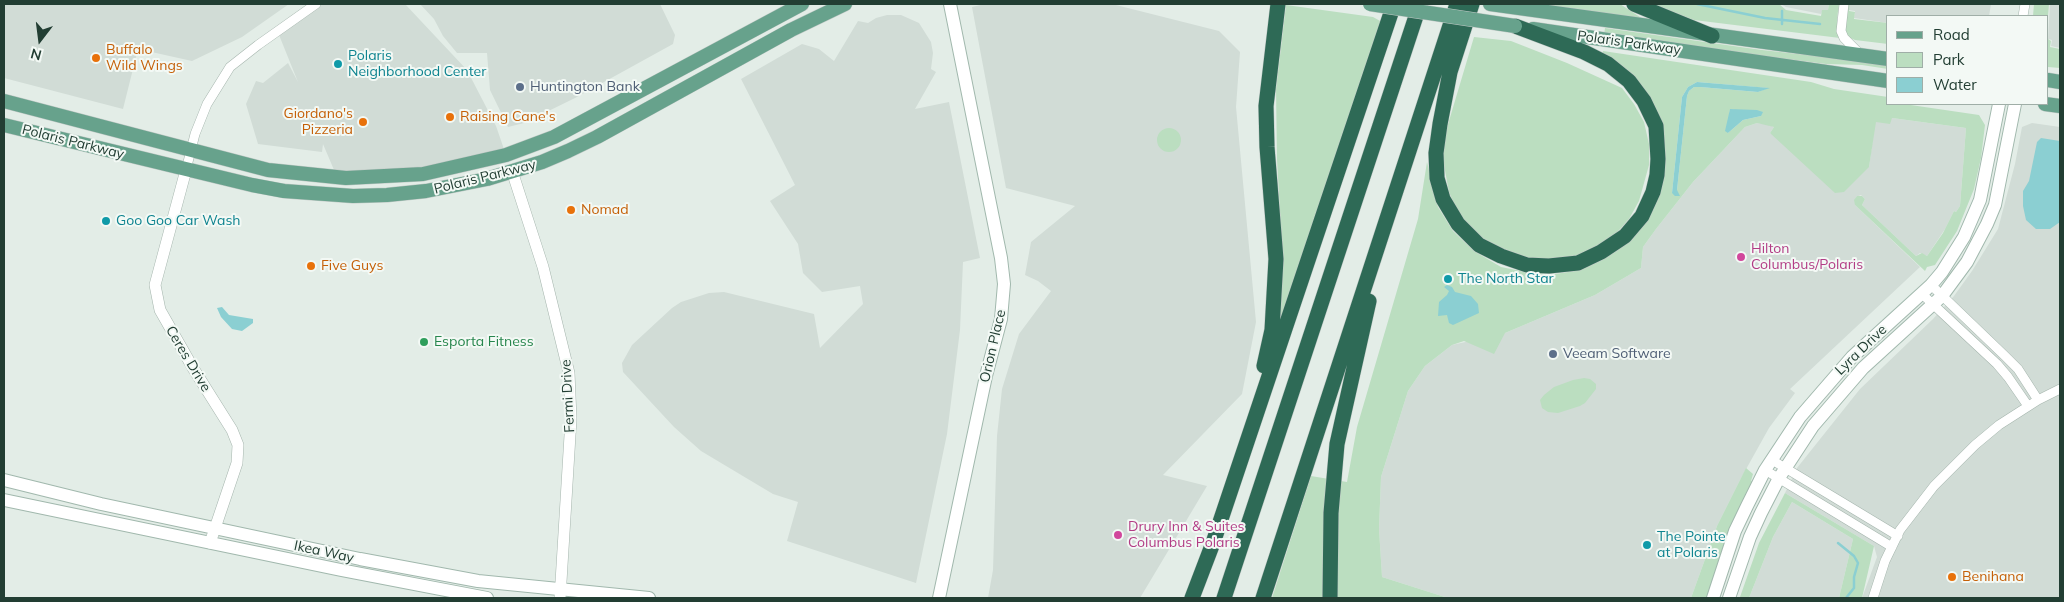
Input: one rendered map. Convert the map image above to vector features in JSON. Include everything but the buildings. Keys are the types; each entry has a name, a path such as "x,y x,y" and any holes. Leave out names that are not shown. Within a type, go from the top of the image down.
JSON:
{"highway":[{"path":"1252,426 1272,330 1276,259 1267,147 1266,106 1278,4"},
{"path":"1192,598 1394,4"},
{"path":"1224,598 1420,4"},
{"path":"1263,598 1457,4"},
{"path":"1472,4 1450,72 1440,124 1436,154 1437,178 1443,199 1458,224 1479,245 1501,256 1527,265 1549,266 1578,263 1601,252 1625,236 1642,216 1653,192 1657,175 1656,126 1644,101 1629,81 1608,64 1584,52 1515,26"},
{"path":"1634,4 1712,36"},
{"path":"1330,598 1331,513 1337,444 1387,221"}],"main road":[{"name":"Polaris Parkway","path":"4,101 268,170 346,178 423,174 473,164 525,148 580,125 802,4"},
{"name":"Polaris Parkway","path":"4,125 186,170 284,191 353,196 426,191 461,185 542,162 597,137 774,38 845,4"},
{"name":"Orion Place","path":"939,598 986,376 1002,319 1004,284 999,248 950,4"},
{"name":"Polaris Parkway","path":"1370,4 1886,80"},
{"name":"Polaris Parkway","path":"1490,4 1886,59"},
{"name":"Lyra Drive","path":"1713,598 1735,531 1768,465 1800,417 1824,387 1852,357 1942,272 1964,237 1980,200 1999,105"},
{"name":"Lyra Drive","path":"1729,598 1750,537 1782,473 1813,426 1863,368 1938,300 1967,262 1995,205 2015,105"},
{"name":"Ikea Way","path":"4,480 214,529 470,579 560,594 649,598"},
{"name":"Ikea Way","path":"4,500 487,598"}],"street":[{"path":"186,170 195,134 207,104 218,83 230,67 316,4"},
{"path":"1844,4 1842,31 1844,38 1862,56"},
{"name":"Ceres Drive","path":"186,170 155,285 160,310 193,368 232,430 238,445 237,464 210,543"},
{"name":"Fermi Drive","path":"512,171 543,268 569,373 571,419 560,594"},
{"path":"1926,289 2005,356 2018,369 2038,400"},
{"path":"1938,300 1997,364 2028,406"},
{"path":"1872,598 1892,546 1920,502 1957,461 1987,435 2028,406 2060,389"},
{"path":"1768,465 1898,536"},
{"path":"1782,473 1892,546"}],"shaded area":[{"path":"4,4 289,4 242,37 192,61 138,49 123,109 4,78"},
{"name":"Polaris Neighborhood Center","path":"315,4 405,4 467,70 496,126 506,155 473,164 337,177 323,144 322,152 258,144 246,104 256,81 263,83 288,63 298,82 277,30"},
{"path":"420,4 660,4 675,35 673,44 575,98 524,123 508,127 490,90 487,53 457,53 443,36 434,19"},
{"path":"985,4 1112,4 1219,31 1240,52 1236,107 1256,322 1242,394 1163,475 1207,486 1140,598 988,598 993,570 997,436 1002,389 1019,334 1051,291 1038,281 1025,275 1031,242 1075,206 1006,188 972,7"},
{"path":"1781,4 1829,4 1828,10 1823,10 1821,14 1786,7"},
{"path":"1850,4 1991,4 1989,15 1886,15 1886,23 1854,18 1855,11 1849,10"},
{"path":"2050,4 2060,4 2060,48 2051,46"},
{"path":"887,15 901,15 919,23 931,42 933,53 931,69 936,72 915,109 949,102 980,258 963,262 960,330 947,434 916,583 787,541 798,502 773,494 701,451 674,427 623,372 622,363 632,345 672,308 681,302 709,293 724,292 814,314 820,348 863,304 860,286 822,292 803,273 798,244 770,201 795,185 741,79 802,44 819,49 834,61 858,21 868,23 876,18"},
{"path":"1892,118 1966,128 1960,206 1956,212 1954,211 1945,229 1927,256 1920,253 1916,256 1862,205 1865,199 1861,195 1856,197 1855,205 1920,267 1790,389 1795,393 1769,428 1717,526 1691,598 1448,598 1382,577 1379,529 1381,477 1408,391 1425,366 1452,345 1505,333 1595,295 1641,268 1643,247 1656,229 1693,182 1745,127 1757,123 1766,124 1774,127 1770,133 1869,167 1875,122"},
{"path":"2032,123 2060,127 2060,598 1862,598 1877,557 1874,546 1785,493 1797,468 1860,389 1933,319 1954,296 1972,271 1998,229 2015,164 2022,127"},
{"path":"1792,502 1853,539 1839,598 1749,598 1773,537"}],"green space":[{"path":"1537,4 1620,4 1643,19"},
{"path":"1652,4 1779,4 1786,10 1821,16 1822,10 1828,10 1829,4 1839,4 1837,19 1840,38 1694,20"},
{"path":"1846,4 1850,4 1849,11 1855,12 1854,19 1886,23 1886,44 1855,40 1848,37 1845,32"},
{"path":"2034,4 2049,4 2048,15 2033,15"},
{"path":"1286,5 1373,17 1382,22 1279,327 1281,230 1277,160 1276,89"},
{"path":"1605,28 1762,50 1886,64 1886,69 1862,65 1826,64 1604,35"},
{"path":"1474,37 1511,41 1567,63 1622,88 1634,104 1644,122 1649,144 1649,165 1639,201 1629,219 1613,237 1577,257 1531,259 1489,244 1468,225 1456,209 1449,192 1443,160 1443,141"},
{"path":"2049,40 2051,41 2050,47 2060,49 2060,68 2049,67"},
{"path":"1603,51 1811,82 1834,89 1886,97 1886,105 1911,105 1979,115 1985,125 1981,158 1974,189 1957,231 1935,265 1927,267 1925,271 1855,205 1854,200 1857,196 1862,196 1865,199 1862,205 1916,256 1922,253 1927,256 1943,233 1954,211 1956,212 1960,206 1966,128 1892,118 1890,124 1876,122 1869,167 1844,192 1835,193 1770,133 1774,127 1757,123 1745,127 1693,182 1656,229 1643,247 1641,268 1595,295 1505,333 1494,354 1464,341 1452,345 1425,366 1408,391 1381,477 1379,529 1382,577 1448,598 1272,598 1311,476 1347,482 1357,427 1418,219 1427,162 1438,207 1453,231 1474,251 1501,267 1521,271 1555,274 1581,270 1618,250 1645,224 1656,199 1658,120 1602,55","holes":["1697,82 1768,88 1758,92 1694,87 1689,91 1677,190 1672,193 1682,97 1688,87","1730,109 1761,116 1743,120 1728,133"]},
{"path":"1169,128 1177,132 1181,140 1177,148 1169,152 1161,148 1157,140 1161,132"},
{"path":"1584,378 1590,379 1596,384 1596,389 1585,403 1558,413 1548,412 1542,408 1540,400 1554,387"},
{"path":"1746,468 1753,474 1751,481 1755,480 1707,598 1691,598 1717,526"},
{"path":"1785,493 1874,546 1862,598 1839,598 1853,539 1792,502 1773,537 1749,598 1740,597 1759,543"}],"water":[{"path":"1697,82 1770,88 1758,92 1694,87 1689,91 1677,190 1680,196 1675,196 1672,193 1682,97 1688,87"},
{"path":"1730,109 1763,112 1761,116 1743,120 1728,133 1725,131"},
{"path":"2041,138 2060,141 2060,222 2050,229 2036,229 2026,220 2023,206 2023,191 2029,181 2037,142"},
{"path":"1447,285 1452,287 1455,292 1471,296 1478,304 1479,313 1453,325 1449,323 1447,315 1438,316 1439,302 1449,291 1444,287"},
{"path":"222,307 229,315 253,319 253,323 242,331 232,329 221,317 217,308"}],"waterway":[{"path":"1697,4 1765,18 1820,24"},
{"path":"1782,11 1782,24"},
{"path":"1838,543 1854,556 1858,563 1854,577 1854,588 1846,598"}],"place":[{"name":"Buffalo Wild Wings","path":"96,58"},
{"name":"Polaris Neighborhood Center","path":"338,64"},
{"name":"Huntington Bank","path":"520,87"},
{"name":"Raising Cane's","path":"450,117"},
{"name":"Giordano's Pizzeria","path":"363,122"},
{"name":"Nomad","path":"571,210"},
{"name":"Goo Goo Car Wash","path":"106,221"},
{"name":"Hilton Columbus/Polaris","path":"1741,257"},
{"name":"Five Guys","path":"311,266"},
{"name":"The North Star","path":"1448,279"},
{"name":"Esporta Fitness","path":"424,342"},
{"name":"Veeam Software","path":"1553,354"},
{"name":"Drury Inn & Suites Columbus Polaris","path":"1118,535"},
{"name":"The Pointe at Polaris","path":"1647,545"},
{"name":"Benihana","path":"1952,577"}]}
